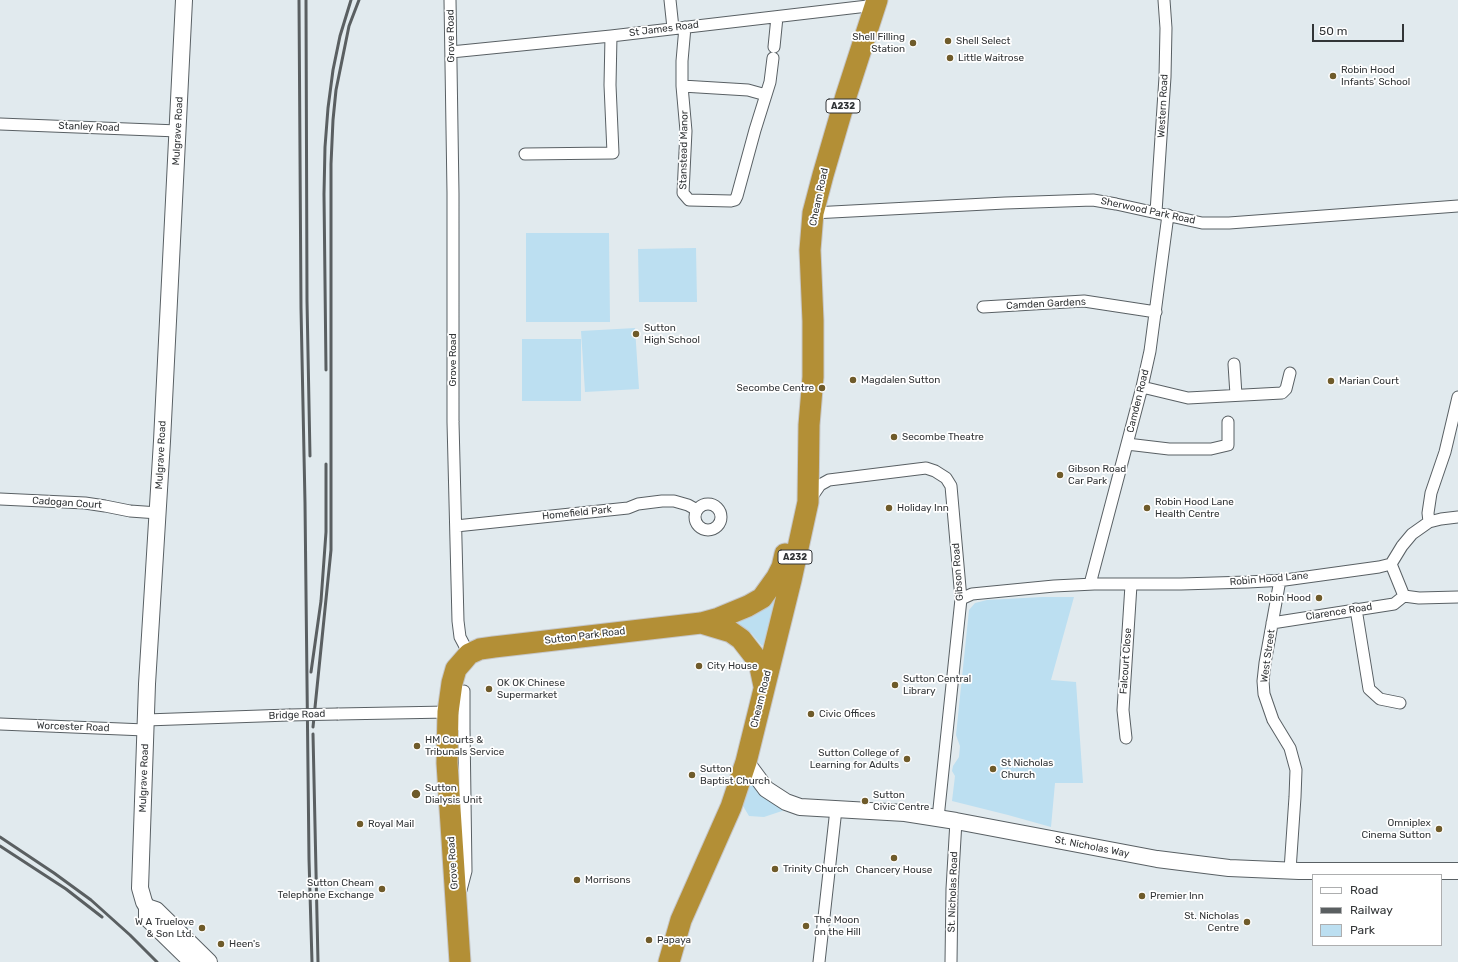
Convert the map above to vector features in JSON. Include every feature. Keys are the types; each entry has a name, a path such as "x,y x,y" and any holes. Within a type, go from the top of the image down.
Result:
{"highway":[{"name":"Cheam Road","path":"669,962 681,920 731,807 746,762 808,502 813,378 810,250 814,213 823,175 846,96 877,2"},
{"name":"Cheam Road","path":"778,577 787,547 810,425"},
{"name":"Sutton Park Road","path":"469,654 480,649 494,647 701,623 719,618 748,606 762,598 778,577"},
{"name":"Sutton Park Road","path":"701,623 731,632 741,638 755,657 760,667 764,687"},
{"name":"Grove Road","path":"460,962 456,907 458,823 447,763 448,712 452,683 456,669 469,654"}],"street":[{"name":"Mulgrave Road","path":"184,0 146,725 140,888 147,908 147,918 192,962"},
{"name":"Grove Road","path":"450,0 453,193 453,422 458,621 460,637 469,654"},
{"path":"670,0 673,28"},
{"name":"Western Road","path":"1156,212 1165,77 1166,28 1164,0"},
{"name":"St James Road","path":"451,52 611,36 777,16 877,2"},
{"name":"Stanstead Manor","path":"685,27 682,61 682,86 686,131 683,194 689,200 735,200 772,76 777,16"},
{"path":"525,154 613,154 610,85 611,36"},
{"path":"682,86 748,90 766,95"},
{"name":"Stanley Road","path":"0,124 178,131"},
{"name":"Sherwood Park Road","path":"814,213 1093,200 1156,212 1202,223 1229,223 1458,206"},
{"name":"Camden Road","path":"1090,584 1142,387 1150,351 1168,215"},
{"name":"Camden Gardens","path":"983,307 1084,301 1156,312"},
{"path":"1234,364 1236,396"},
{"path":"1142,387 1188,398 1282,393 1286,389 1290,373"},
{"path":"1429,522 1428,513 1431,492 1445,452 1458,397"},
{"path":"1127,444 1169,450 1211,449 1228,446 1228,422"},
{"name":"Gibson Road","path":"808,502 820,485 829,480 926,468 936,471 946,478 951,486 961,599 938,818"},
{"name":"Cadogan Court","path":"0,499 95,504 130,511 158,513"},
{"name":"Homefield Park","path":"456,526 628,508 638,504 662,501 674,501 688,505 696,510"},
{"path":"1458,517 1429,522 1412,534 1402,546 1391,564 1404,596 1419,598 1458,597"},
{"name":"Robin Hood Lane","path":"961,599 972,594 1054,586 1280,580 1379,567 1391,564"},
{"name":"West Street","path":"1280,580 1263,681 1264,694 1273,720 1290,748 1296,770 1290,870"},
{"name":"Falcourt Close","path":"1126,738 1123,710 1131,585"},
{"name":"Clarence Road","path":"1272,623 1394,604 1404,596"},
{"path":"1356,609 1369,689 1380,699 1400,703"},
{"name":"Grove Road","path":"458,823 464,728 464,691"},
{"path":"448,712 464,728"},
{"name":"Bridge Road","path":"146,725 288,715 448,712"},
{"name":"Worcester Road","path":"0,724 146,725"},
{"name":"St. Nicholas Way","path":"746,762 766,789 786,802 800,807 898,812 956,821 1157,859 1229,868 1290,870 1458,871"},
{"path":"819,962 836,809"},
{"name":"St. Nicholas Road","path":"951,962 952,889 956,821"},
{"path":"147,908 156,910 209,962"}],"green space":[{"path":"526,233 609,233 610,322 526,322"},
{"path":"696,248 697,302 639,302 638,249"},
{"path":"635,328 639,389 585,392 581,331"},
{"path":"522,339 581,339 581,401 522,401"},
{"path":"777,594 769,641 762,646 752,634 733,619 749,617 758,613"},
{"path":"1074,597 1051,680 1076,682 1083,783 1055,783 1051,827 952,801 955,776 952,771 953,766 959,757 960,746 956,735 969,610 975,603 987,600"},
{"path":"753,780 785,808 782,811 764,817 749,816 743,806 743,800 750,782"}],"railway":[{"path":"299,0 301,308 309,859 312,962"},
{"path":"306,0 307,301 310,456"},
{"path":"326,370 324,194 325,147 333,70 340,36 351,0"},
{"path":"313,727 331,550 331,164 333,120 336,90 349,26 359,0"},
{"path":"311,672 321,601 326,532 326,464"},
{"path":"313,734 318,962"},
{"path":"0,837 91,900 157,962"},
{"path":"0,846 66,889 102,917"}],"place":[{"name":"Shell Select","path":"948,41"},
{"name":"Shell Filling Station","path":"913,43"},
{"name":"Little Waitrose","path":"950,58"},
{"name":"Robin Hood Infants' School","path":"1333,76"},
{"name":"Sutton High School","path":"636,334"},
{"name":"Magdalen Sutton","path":"853,380"},
{"name":"Marian Court","path":"1331,381"},
{"name":"Secombe Centre","path":"822,388"},
{"name":"Secombe Theatre","path":"894,437"},
{"name":"Gibson Road Car Park","path":"1060,475"},
{"name":"Holiday Inn","path":"889,508"},
{"name":"Robin Hood Lane Health Centre","path":"1147,508"},
{"name":"Robin Hood","path":"1319,598"},
{"name":"City House","path":"699,666"},
{"name":"Sutton Central Library","path":"895,685"},
{"name":"OK OK Chinese Supermarket","path":"489,689"},
{"name":"Civic Offices","path":"811,714"},
{"name":"HM Courts & Tribunals Service","path":"417,746"},
{"name":"Sutton College of Learning for Adults","path":"907,759"},
{"name":"St Nicholas Church","path":"993,769"},
{"name":"Sutton Baptist Church","path":"692,775"},
{"name":"Sutton Dialysis Unit","path":"416,794"},
{"name":"Sutton Civic Centre","path":"865,801"},
{"name":"Royal Mail","path":"360,824"},
{"name":"Omniplex Cinema Sutton","path":"1439,829"},
{"name":"Chancery House","path":"894,858"},
{"name":"Trinity Church","path":"775,869"},
{"name":"Morrisons","path":"577,880"},
{"name":"Sutton Cheam Telephone Exchange","path":"382,889"},
{"name":"Premier Inn","path":"1142,896"},
{"name":"St. Nicholas Centre","path":"1247,922"},
{"name":"The Moon on the Hill","path":"806,926"},
{"name":"W A Truelove & Son Ltd.","path":"202,928"},
{"name":"Papaya","path":"649,940"},
{"name":"Heen's","path":"221,944"}]}
